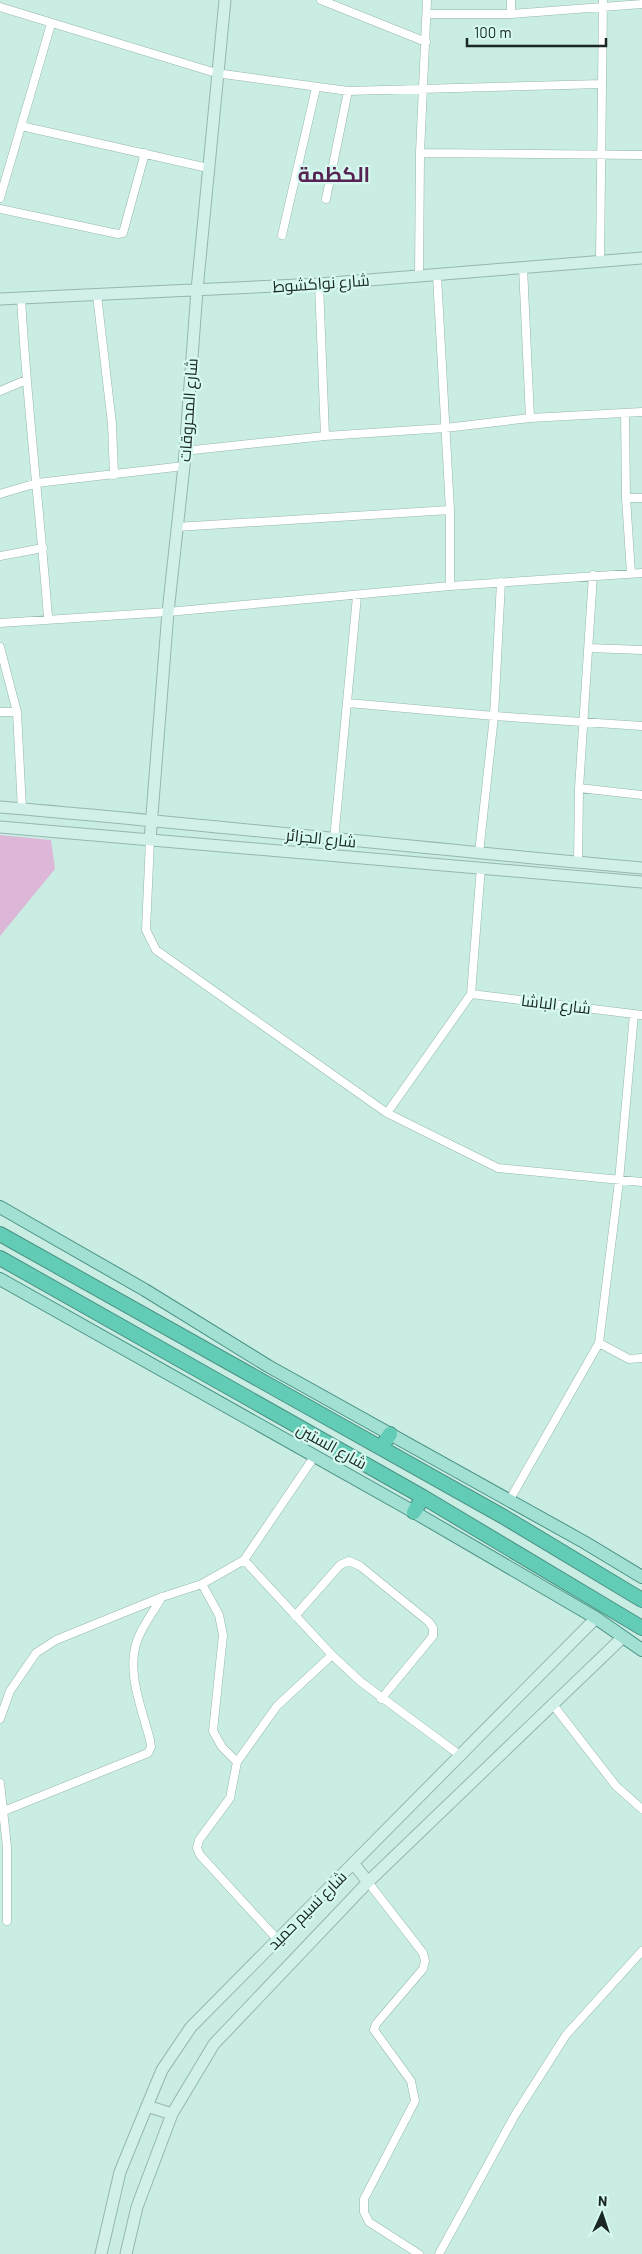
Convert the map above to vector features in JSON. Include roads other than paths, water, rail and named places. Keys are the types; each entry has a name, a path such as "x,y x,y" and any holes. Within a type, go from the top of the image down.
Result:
{"highway":[{"name":"شارع الستين","path":"0,1234 504,1517 642,1600"},
{"name":"شارع الستين","path":"0,1258 423,1497 642,1628"},
{"path":"381,1448 390,1434"},
{"path":"414,1512 423,1497"}],"main road":[{"name":"شارع المحروقات","path":"150,840 168,612 184,466 216,73 225,0"},
{"name":"شارع نواكشوط","path":"0,299 319,284 642,258"},
{"name":"شارع الجزائر","path":"0,807 642,868"},
{"name":"شارع الجزائر","path":"0,827 642,882"},
{"path":"479,853 482,868"},
{"path":"0,1208 144,1290 268,1366 642,1577"},
{"name":"شارع الستين","path":"0,1279 414,1512 596,1618 642,1650"},
{"name":"شارع نسيم حميد","path":"101,2254 120,2172 146,2106 162,2070 191,2027 596,1618"},
{"name":"شارع نسيم حميد","path":"126,2254 137,2207 172,2114 214,2044 368,1882 554,1706 623,1637"},
{"path":"353,1863 368,1882"},
{"path":"146,2106 172,2114"}],"street":[{"path":"419,277 420,153 427,0"},
{"path":"510,14 511,0"},
{"path":"326,1 426,42"},
{"path":"427,14 510,14 603,3 642,4"},
{"path":"600,262 603,3"},
{"path":"0,7 216,73 316,88 348,91 602,84"},
{"path":"0,198 4,172 21,126 51,24"},
{"path":"282,235 316,88"},
{"path":"326,199 348,91"},
{"path":"21,126 208,168"},
{"path":"0,209 118,234 123,233 145,153"},
{"path":"420,153 642,155"},
{"path":"523,267 530,418"},
{"path":"437,276 450,510 450,586"},
{"path":"319,284 325,436"},
{"path":"97,295 112,424 114,474"},
{"path":"21,298 26,380 48,618"},
{"path":"0,391 26,380"},
{"path":"184,451 325,436 445,428 530,418 642,412"},
{"path":"625,413 626,498 631,574"},
{"path":"0,494 37,483 184,466"},
{"path":"626,498 642,498"},
{"path":"176,527 450,510"},
{"path":"0,556 43,548"},
{"path":"0,623 48,618 168,612 450,586 642,573"},
{"path":"578,862 580,788 594,576"},
{"path":"479,853 494,716 501,582"},
{"path":"334,840 357,596"},
{"path":"0,647 17,712 22,809"},
{"path":"589,648 642,650"},
{"path":"348,703 494,716 642,726"},
{"path":"0,712 17,712"},
{"path":"580,788 642,796"},
{"path":"150,840 146,930 156,950 387,1113 498,1168 642,1182"},
{"path":"387,1113 470,994 482,868"},
{"name":"شارع الباشا","path":"470,994 638,1015"},
{"path":"510,1501 599,1343 638,1015"},
{"path":"599,1343 629,1359 642,1358"},
{"path":"0,1718 10,1691 36,1653 56,1640 162,1597 202,1584 244,1560 314,1457"},
{"path":"244,1560 332,1655 381,1699 461,1756"},
{"path":"296,1616 340,1565 349,1561 360,1566 429,1622 433,1628 433,1636 381,1699"},
{"path":"202,1584 222,1624 223,1635 213,1731 222,1747 237,1762"},
{"path":"4,1812 148,1753 150,1740 134,1679 133,1661 137,1641 162,1597"},
{"path":"277,1939 200,1855 197,1848 199,1840 230,1798 237,1762 277,1706 332,1655"},
{"path":"554,1706 616,1786 642,1809"},
{"path":"0,1783 8,1847 7,1921"},
{"path":"368,1882 423,1952 425,1961 423,1969 376,2024 374,2030 411,2081 415,2101 364,2199 364,2212 369,2222 419,2254"},
{"path":"439,2254 515,2115 566,2036 642,1951"}],"district":[{"name":"الكظمة","path":"334,175"}]}
